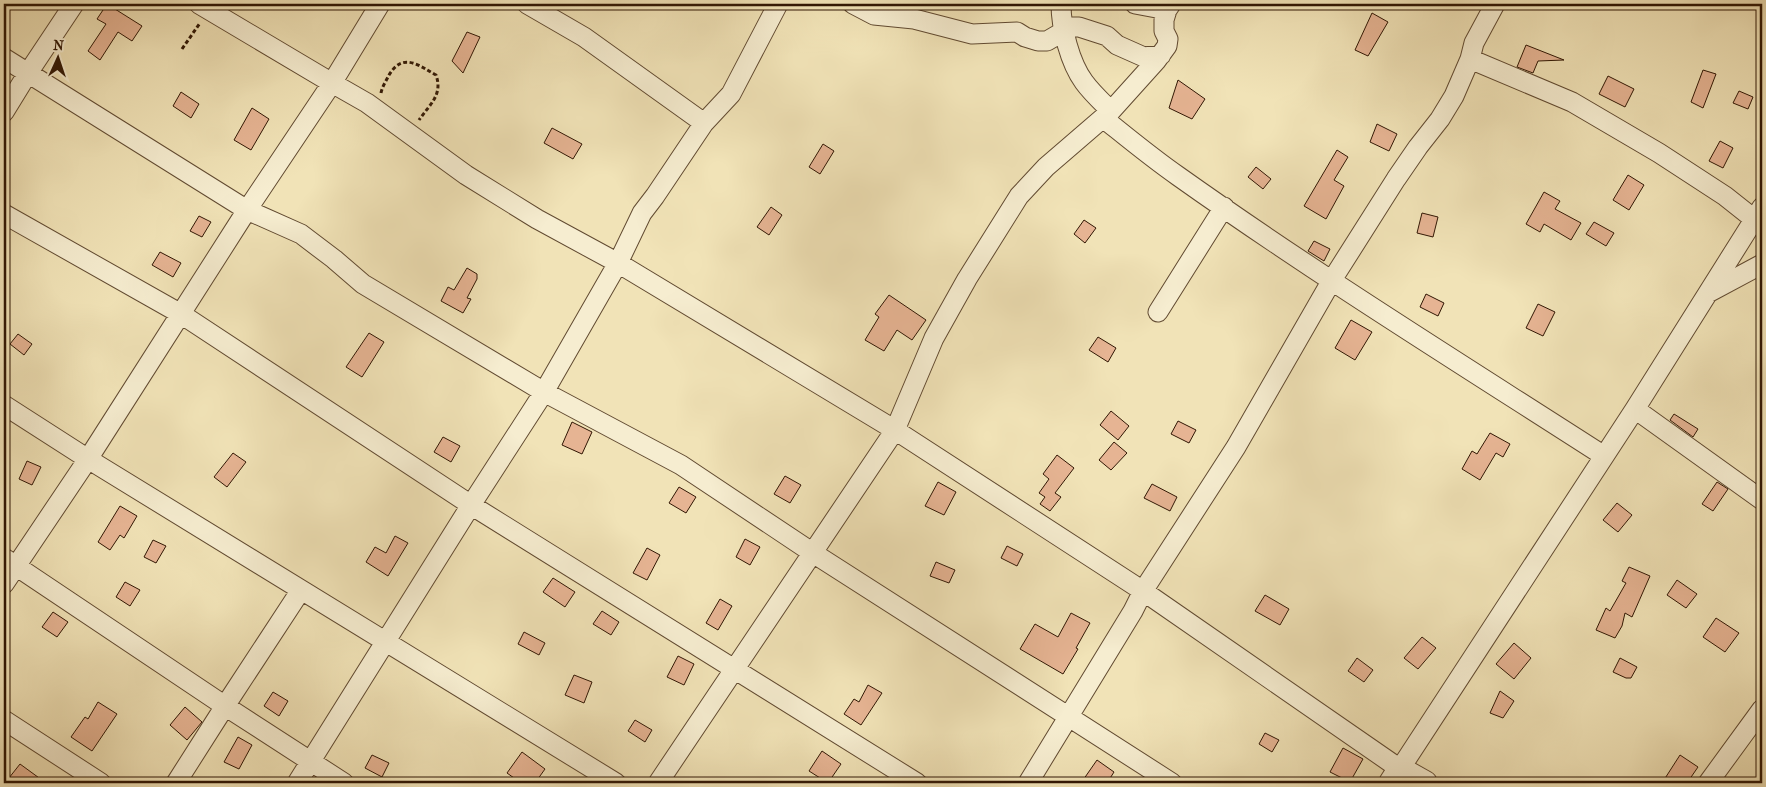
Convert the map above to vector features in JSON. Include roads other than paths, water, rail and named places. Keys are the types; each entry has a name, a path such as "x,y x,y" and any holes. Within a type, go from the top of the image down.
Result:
{"street":[{"path":"4,112 74,4"},
{"path":"4,584 10,562 88,459 247,210 332,84 380,4"},
{"path":"527,4 584,37 704,123"},
{"path":"297,783 544,392 618,264 642,212 655,196 704,123 731,94 778,4"},
{"path":"853,4 874,15 914,19 972,34 1013,32 1030,40 1043,42 1071,27 1079,27 1106,36 1117,45 1153,59"},
{"path":"1061,4 1063,31 1068,49 1084,82 1107,115 1177,175 1332,280 1604,456"},
{"path":"658,783 896,430 934,338 1019,196 1046,167 1107,115 1168,42 1164,31 1169,7 1135,4"},
{"path":"1028,783 1133,611 1143,591 1236,447 1332,280 1396,179 1440,119 1454,96 1481,28 1495,4"},
{"path":"204,7 332,84 348,91 410,133 466,175 537,219 618,264 896,430 1143,591 1396,776 1425,783"},
{"path":"4,58 247,210 300,234 334,259 363,284 544,392 681,465 813,553 1172,783"},
{"path":"1396,776 1708,293 1760,216 1724,196 1659,153 1572,102 1470,59"},
{"path":"1158,312 1224,207"},
{"path":"4,214 181,314 471,505 917,783"},
{"path":"1708,293 1762,264"},
{"path":"4,405 88,459 616,783"},
{"path":"1634,409 1762,500"},
{"path":"10,562 224,706 344,783"},
{"path":"176,783 224,706 301,590"},
{"path":"1716,780 1762,709"},
{"path":"4,720 101,783"}]}
